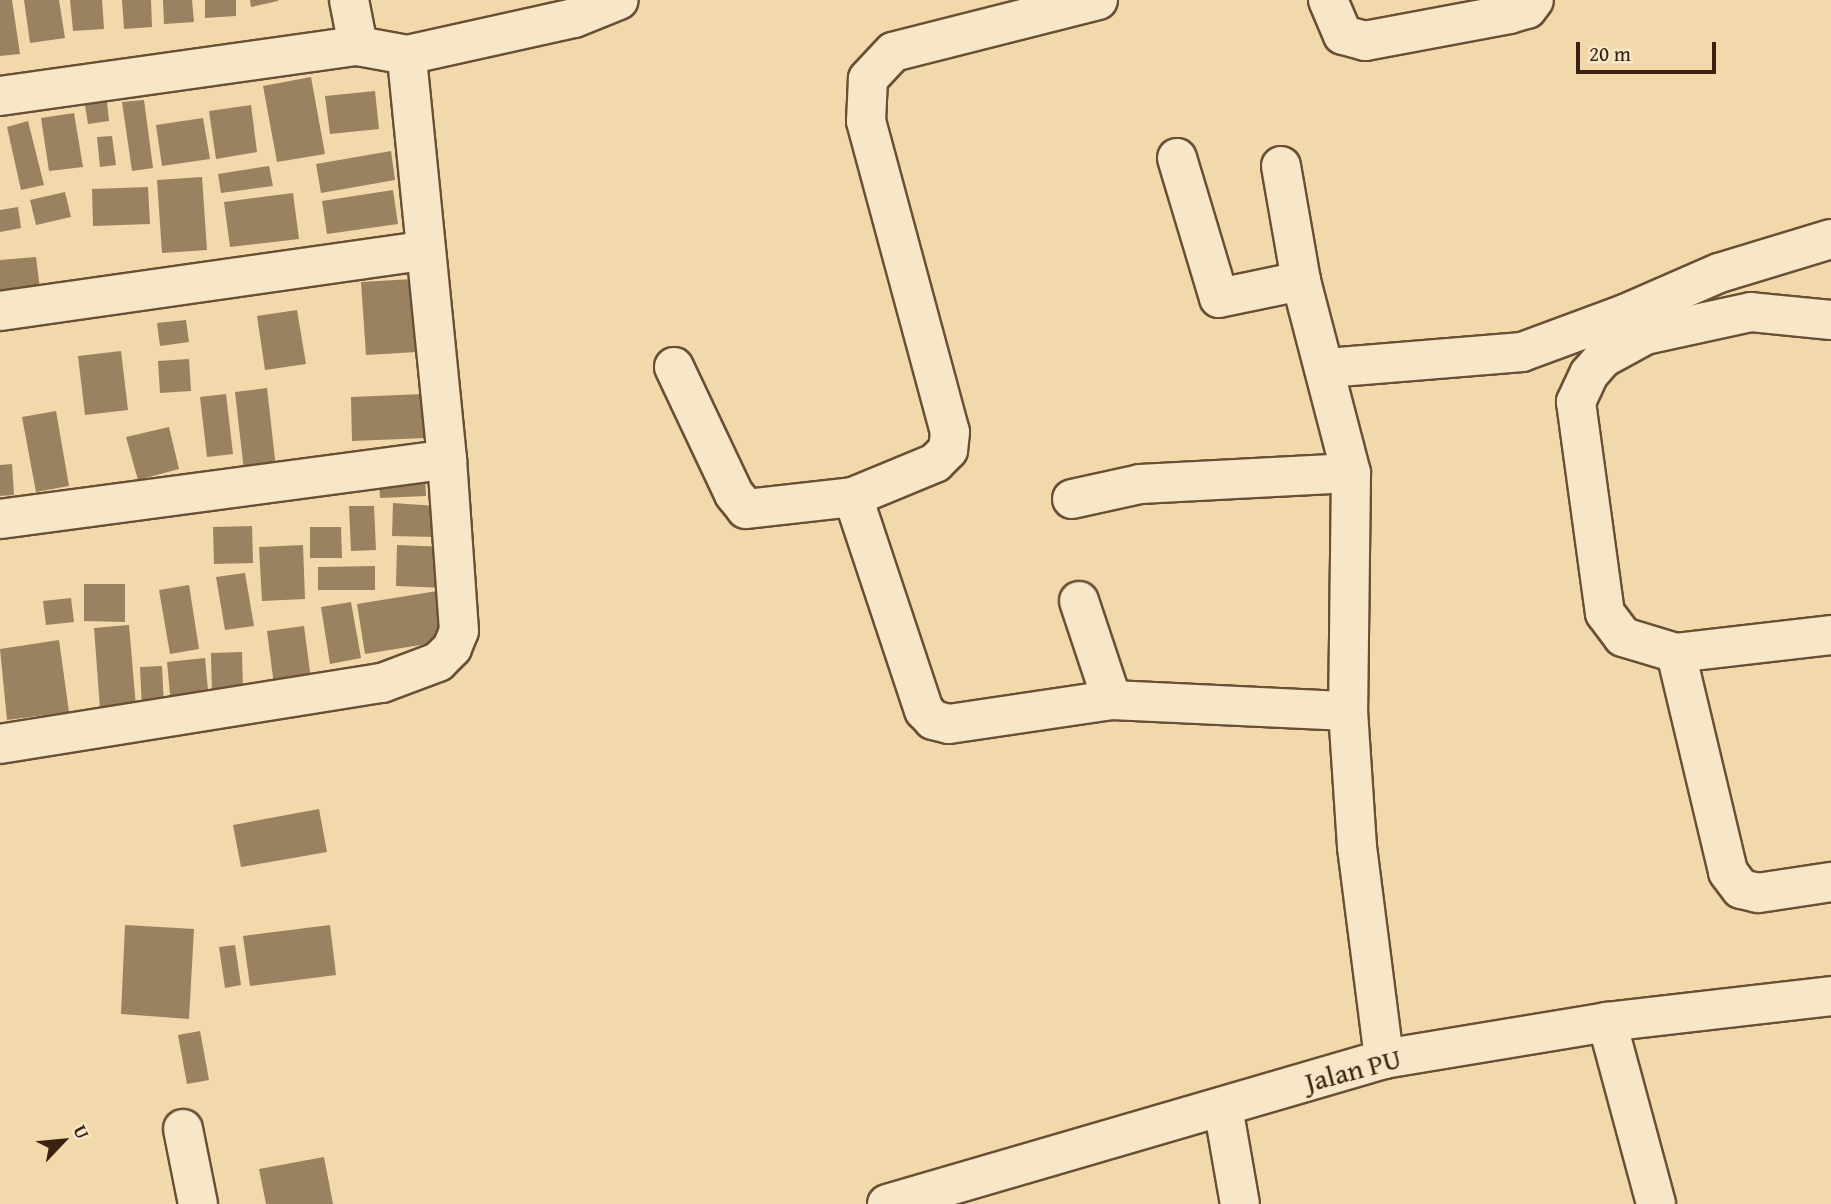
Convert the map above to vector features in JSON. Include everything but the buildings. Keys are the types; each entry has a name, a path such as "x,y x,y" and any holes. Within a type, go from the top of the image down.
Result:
{"street":[{"path":"349,0 358,46"},
{"path":"0,96 358,46 407,55 573,9 619,0"},
{"path":"674,367 734,494 746,509 853,497 935,463 948,450 950,432 866,121 868,79 893,52 1098,0"},
{"path":"1328,0 1343,35 1364,41 1518,12 1534,0"},
{"path":"0,744 382,683 438,662 459,631 447,459 407,55"},
{"path":"1177,158 1219,298 1301,281"},
{"path":"1281,166 1301,281 1327,368 1351,473 1348,711 1357,847 1384,1059"},
{"path":"1327,368 1522,352 1625,314 1719,273 1831,239"},
{"path":"0,311 426,250"},
{"path":"1831,320 1751,312 1658,332 1624,344 1589,374 1576,402 1605,613 1623,638 1676,653 1831,635"},
{"path":"0,519 447,459"},
{"path":"1072,499 1140,484 1351,473"},
{"path":"853,497 924,710 933,720 949,724 1112,701 1348,711"},
{"path":"1079,601 1112,701"},
{"path":"1676,653 1728,872 1741,890 1758,893 1831,882"},
{"name":"Jalan PU","path":"887,1204 1384,1059 1607,1022 1831,996"},
{"path":"1607,1022 1656,1204"},
{"path":"1223,1107 1240,1204"},
{"path":"183,1129 198,1204"}]}
